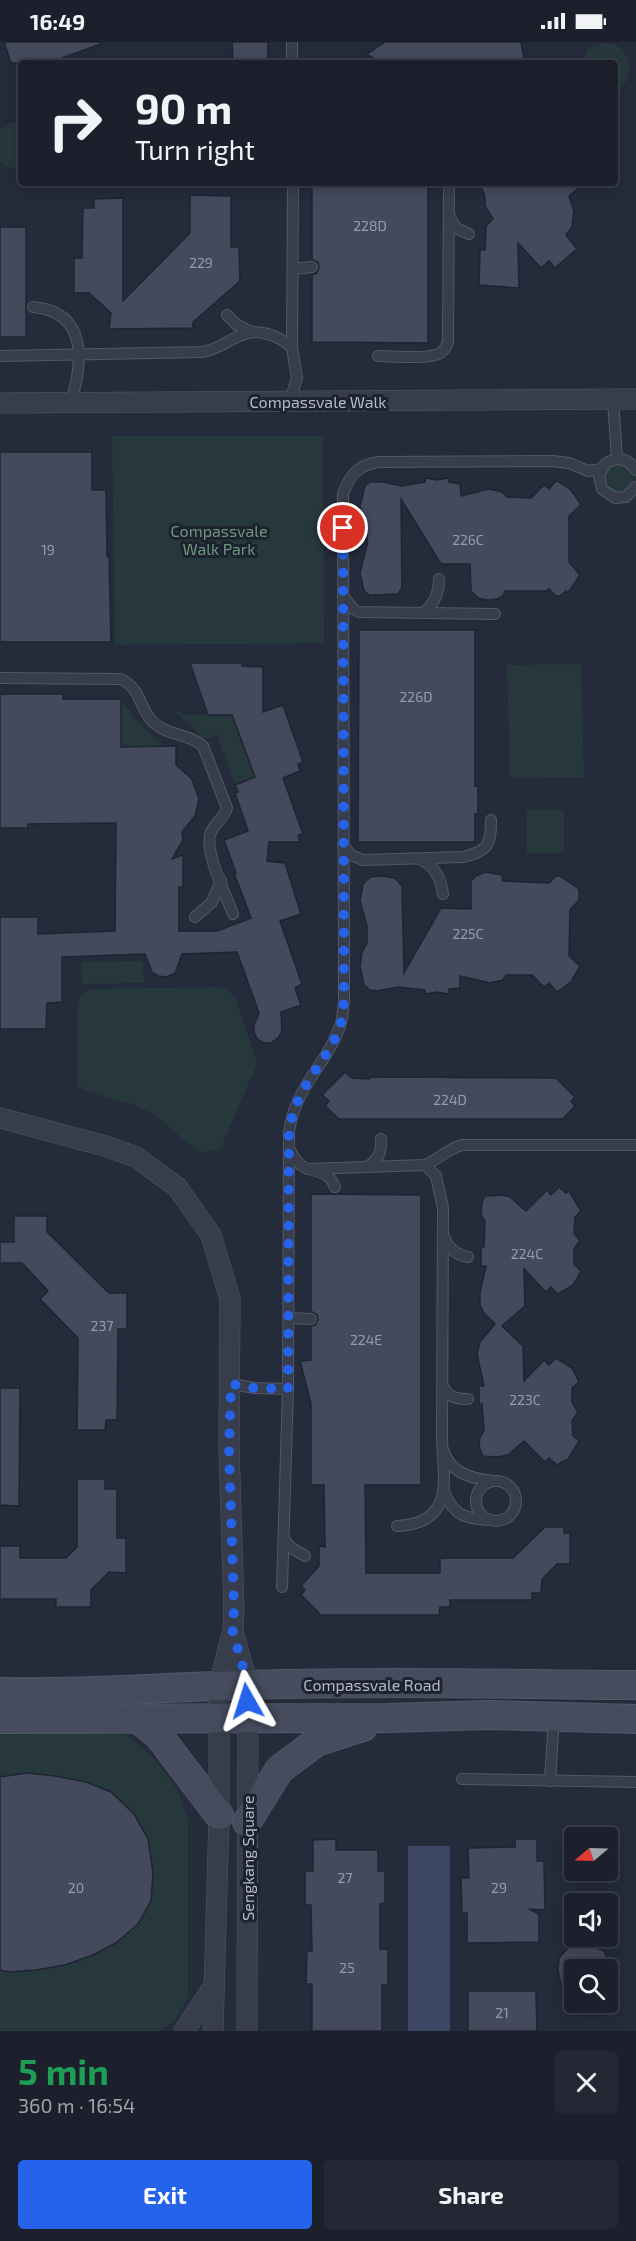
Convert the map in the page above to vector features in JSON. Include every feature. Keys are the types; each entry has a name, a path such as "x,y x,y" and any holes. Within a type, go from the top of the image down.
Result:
{"street":[{"name":"Compassvale Walk","path":"0,403 636,399"},
{"path":"0,1118 105,1146 136,1157 177,1187 211,1235 230,1299 229,1449 234,1610 219,1686"},
{"path":"232,1629 248,1685"},
{"name":"Compassvale Road","path":"0,1692 46,1693 248,1685 502,1683 636,1685"},
{"name":"Sengkang Square","path":"213,2031 219,1815 233,1718 248,1685"},
{"name":"Sengkang Square","path":"219,1686 233,1718 247,1822 247,2031"},
{"name":"Compassvale Road","path":"0,1719 554,1716 636,1719"},
{"path":"136,1718 159,1736 219,1815"},
{"path":"247,1822 279,1770 316,1742 387,1718"},
{"path":"184,2031 213,1987"}],"lane":[{"path":"292,42 292,60"},
{"path":"290,401 297,378 292,348 293,186"},
{"path":"378,356 438,355 448,342 449,186"},
{"path":"448,214 456,228 469,234"},
{"path":"293,268 312,267"},
{"path":"33,307 55,311 66,318 77,340 78,380 72,402"},
{"path":"227,315 237,325 252,332"},
{"path":"0,356 202,352 212,350 233,338 257,331 277,337 292,348"},
{"path":"613,400 617,459"},
{"path":"282,1587 288,1389 291,1117 297,1100 341,1023 344,1000 343,494 354,470 365,464 378,462 553,461 569,463 588,471 601,469 610,460 624,459 636,468"},
{"path":"601,469 599,482 602,489 610,496 626,497 636,487"},
{"path":"423,613 436,599 439,579"},
{"path":"343,596 353,609 359,612 495,614"},
{"path":"0,678 121,679 136,691 145,711 158,726 169,732 196,739 203,746 227,808 224,817 212,831 209,839 210,851 233,914"},
{"path":"343,845 351,855 363,860 454,858 479,853 487,846 491,837 491,820"},
{"path":"419,859 428,862 438,875 443,894"},
{"path":"195,917 212,902 220,880"},
{"path":"366,1167 377,1160 382,1146 381,1139"},
{"path":"308,1169 425,1165 433,1162 444,1152 462,1145 636,1145"},
{"path":"290,1150 297,1161 308,1169 327,1175 335,1186"},
{"path":"396,1526 416,1523 431,1515 440,1504 444,1492 442,1446 443,1208 438,1184 431,1169 425,1165"},
{"path":"442,1230 449,1247 461,1256 468,1257"},
{"path":"289,1318 311,1319"},
{"path":"442,1383 447,1394 468,1399"},
{"path":"231,1384 255,1388 288,1389"},
{"path":"442,1446 446,1458 468,1477 500,1481 511,1488 516,1501 515,1508 508,1517 496,1521 472,1519 455,1511 444,1492"},
{"path":"493,1481 481,1487 476,1499 480,1512 496,1521"},
{"path":"284,1539 290,1547 305,1556"},
{"path":"550,1781 554,1716"},
{"path":"462,1779 636,1782"}],"green space":[{"path":"606,42 623,50 629,64 629,72 627,80 618,90 618,60 583,60 589,48"},
{"path":"18,121 18,169 6,167 0,162 0,130"},
{"name":"Compassvale Walk Park","path":"112,436 323,436 324,643 115,645"},
{"path":"610,460 636,470 635,490 610,496 601,469"},
{"path":"581,664 584,777 510,778 507,665"},
{"path":"121,699 139,724 164,746 121,747"},
{"path":"181,711 181,715 236,715 235,723 255,777 235,785 217,735 205,739 176,712"},
{"path":"527,810 564,810 564,853 527,853"},
{"path":"143,961 144,983 82,984 81,962"},
{"path":"216,987 228,990 236,999 257,1064 221,1147 216,1151 200,1152 143,1109 77,1085 78,1002 82,994 90,989"},
{"path":"0,1732 126,1734 155,1760 177,1789 188,1820 188,1997 175,2020 160,2031 0,2031"}],"water":[{"path":"408,1846 450,1846 450,2031 408,2031"}],"building":[{"path":"4,42 100,42 101,44 62,58 63,60 18,60 18,63 11,63"},
{"path":"232,42 268,42 268,60 233,60"},
{"path":"385,42 521,42 524,60 376,60 367,54"},
{"path":"312,186 428,186 428,343 312,342 312,275 317,273 319,267 318,262 312,260"},
{"path":"480,186 581,186 569,196 574,211 572,227 566,235 577,249 555,268 549,261 541,268 518,243 519,288 479,285 480,250 485,250 486,226 493,219 485,206 485,196"},
{"path":"190,195 231,196 231,247 239,247 240,281 193,322 193,328 109,329 111,313 89,293 74,293 74,258 82,258 83,208 94,208 94,199 123,198 123,301 190,233"},
{"path":"0,227 26,227 26,337 0,337"},
{"path":"0,452 92,452 92,490 106,490 111,642 0,642"},
{"path":"426,478 437,480 448,478 449,482 460,484 461,496 489,489 502,492 507,497 531,498 544,485 549,489 556,481 571,490 580,506 569,516 569,562 580,575 568,593 566,591 556,596 549,589 546,591 505,591 503,596 497,599 478,598 471,591 470,564 441,564 401,499 402,587 398,594 370,595 364,591 360,573 367,545 367,532 360,506 365,486 370,482 384,482 401,486 425,482"},
{"path":"359,630 475,630 475,786 478,787 478,814 475,814 475,842 358,842"},
{"path":"190,663 242,663 242,666 263,667 263,712 283,705 303,762 298,764 300,771 283,778 303,834 298,835 300,842 269,842 267,861 285,863 301,914 280,921 302,984 295,988 301,1005 281,1012 282,1030 279,1037 271,1043 264,1043 257,1039 254,1032 259,1013 237,952 182,954 175,973 167,977 158,976 152,972 145,954 62,957 62,1002 47,1003 46,1029 0,1029 0,917 38,917 38,934 115,931 116,823 28,824 28,828 0,828 0,694 63,694 63,699 121,699 121,747 176,746 176,765 192,779 199,799 195,816 182,832 183,840 172,859 183,855 183,887 179,887 179,931 217,931 251,918 224,840 248,831 235,793 238,792 235,785 255,777 232,715 208,715"},
{"path":"485,872 502,875 503,881 549,883 556,876 560,876 579,889 579,900 570,910 569,956 580,966 571,982 557,992 549,983 544,987 532,975 506,975 503,980 490,983 460,976 460,988 449,989 449,994 437,992 425,994 425,990 398,987 377,991 370,990 364,985 360,967 362,952 367,943 367,926 360,901 363,884 370,877 395,878 402,886 404,973 441,908 471,909 471,881"},
{"path":"345,1072 352,1078 369,1079 371,1077 556,1078 575,1097 571,1101 575,1106 563,1119 339,1119 325,1106 329,1101 322,1095"},
{"path":"559,1187 566,1193 569,1191 581,1211 575,1217 574,1233 580,1241 574,1249 574,1264 581,1271 573,1285 558,1294 551,1287 546,1292 524,1269 525,1306 502,1326 523,1346 524,1381 544,1360 549,1365 556,1358 572,1368 579,1382 572,1388 572,1402 578,1412 572,1421 573,1436 579,1441 567,1461 557,1465 549,1458 545,1462 524,1441 508,1455 483,1456 479,1447 480,1437 484,1431 482,1404 479,1404 479,1386 484,1386 477,1354 480,1342 495,1324 484,1313 480,1305 480,1292 486,1266 481,1266 485,1221 481,1215 482,1202 485,1196 503,1195 510,1197 526,1211 547,1190 551,1195"},
{"path":"311,1194 421,1195 421,1485 365,1485 366,1573 440,1573 440,1558 513,1558 545,1527 564,1527 564,1533 570,1533 570,1564 557,1564 542,1579 541,1593 532,1593 532,1600 450,1600 450,1607 440,1607 439,1615 321,1615 301,1595 305,1590 301,1586 319,1566 319,1546 325,1547 324,1485 311,1485 311,1403 300,1361 311,1360 311,1326 315,1325 318,1320 317,1315 311,1311"},
{"path":"14,1216 47,1216 47,1232 109,1293 127,1293 127,1329 118,1329 117,1420 106,1420 105,1430 77,1430 78,1338 40,1299 48,1291 22,1263 0,1263 0,1242 14,1242"},
{"path":"0,1388 20,1388 19,1506 0,1505"},
{"path":"77,1479 105,1479 105,1489 117,1489 117,1538 126,1538 126,1573 109,1572 91,1590 91,1607 56,1607 56,1599 0,1599 0,1546 20,1546 20,1558 66,1558 77,1547"},
{"path":"26,1773 86,1782 111,1792 134,1814 148,1839 153,1873 151,1901 138,1924 116,1943 93,1955 65,1965 9,1972 0,1970 0,1777"},
{"path":"336,1839 336,1850 378,1850 378,1871 385,1871 385,1903 380,1904 380,1949 388,1949 388,1985 382,1985 382,2031 312,2031 312,1984 306,1984 307,1951 312,1951 311,1905 305,1905 305,1871 313,1871 313,1840"},
{"path":"515,1839 537,1839 537,1861 544,1861 545,1910 529,1909 539,1914 539,1942 467,1943 467,1913 462,1913 461,1878 469,1878 468,1848 515,1847"},
{"path":"594,1947 604,1951 607,1959 564,1959 564,1986 561,1984 558,1971 559,1958 568,1948"},
{"path":"468,1991 536,1991 537,2031 468,2031"}],"route":[{"path":"247,1701 248,1685 232,1629 234,1610 229,1449 231,1384 255,1388 288,1389 289,1132 291,1117 297,1100 341,1023 344,1000 343,528"}]}
